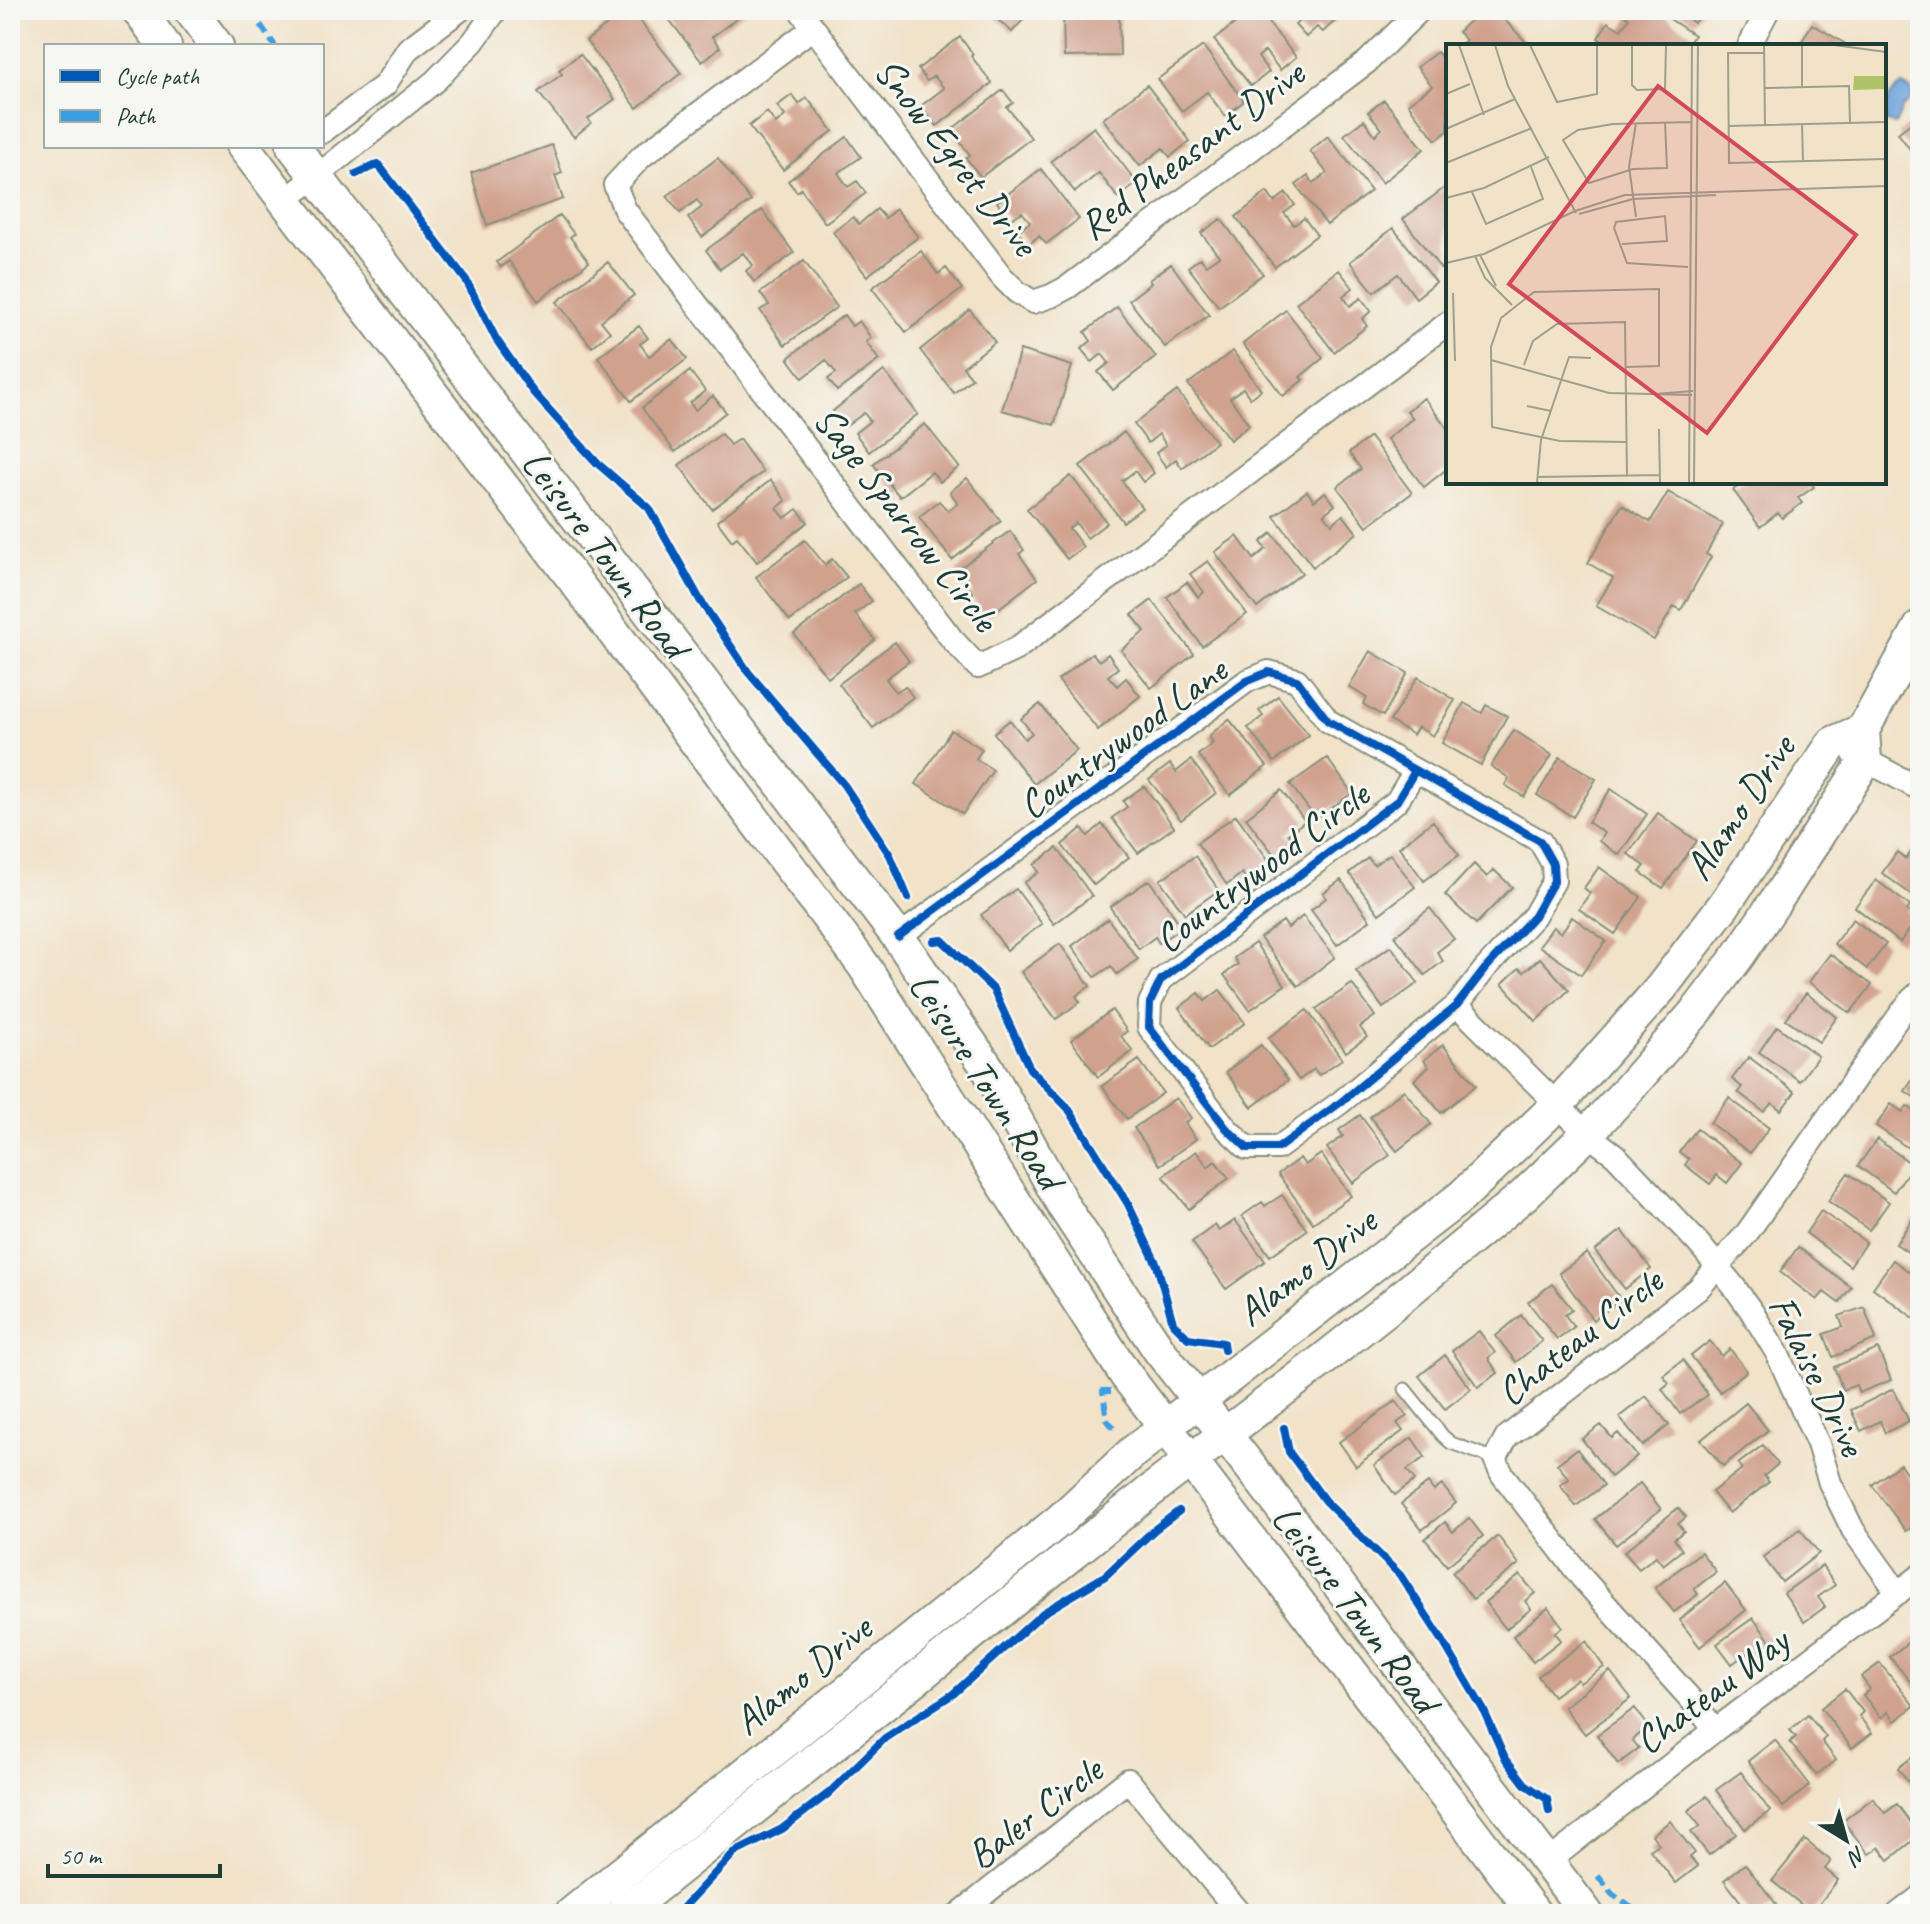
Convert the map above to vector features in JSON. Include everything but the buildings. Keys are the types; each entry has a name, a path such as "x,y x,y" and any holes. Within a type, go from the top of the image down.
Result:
{"main road":[{"path":"138,10 164,44"},
{"path":"190,10 216,44"},
{"name":"Leisure Town Road","path":"245,148 864,966 1125,1374 1535,1914"},
{"name":"Leisure Town Road","path":"305,148 316,177 898,937 987,1067 1064,1207 1159,1350 1226,1434 1587,1914"},
{"name":"Alamo Drive","path":"622,1914 1461,1249 1524,1195 1587,1134 1699,1008 1785,887 1864,746 1920,627"},
{"name":"Alamo Drive","path":"571,1914 1048,1530 1133,1452 1461,1197 1558,1104 1661,988 1724,905 1833,743 1864,746"}],"street":[{"path":"324,129 385,85 408,49 460,10"},
{"path":"285,200 435,81 473,42 496,10"},
{"name":"Red Pheasant Drive","path":"1033,302 1068,287 1367,62 1420,10"},
{"path":"1750,44 1768,10"},
{"name":"Snow Egret Drive","path":"807,19 1002,277 1033,302"},
{"name":"Sage Sparrow Circle","path":"807,19 642,156 615,185 625,210 951,638 978,667 1016,649 1446,325"},
{"path":"265,174 298,148"},
{"name":"Countrywood Lane","path":"898,937 1247,681 1269,672 1297,680 1328,721 1540,841 1553,864 1554,881 1534,916 1457,1005"},
{"path":"1864,746 1920,789"},
{"name":"Countrywood Circle","path":"1415,771 1397,801 1161,980 1150,1003 1149,1027 1226,1128 1247,1148 1278,1148 1341,1102 1457,1005"},
{"name":"Chateau Circle","path":"1715,1730 1582,1578 1502,1474 1495,1459 1507,1437 1694,1294 1747,1233 1884,1037 1920,992"},
{"name":"Falaise Drive","path":"1457,1005 1587,1134 1615,1155 1718,1267 1752,1312 1777,1353 1818,1444 1830,1483 1853,1530 1898,1593"},
{"name":"Chateau Way","path":"1548,1862 1715,1730 1920,1576"},
{"name":"Baler Circle","path":"959,1914 1128,1780 1240,1914"},
{"path":"1898,1914 1920,1897"}],"lane":[{"path":"1405,1389 1451,1443 1495,1459"}],"water":[{"path":"1902,85 1912,90 1911,100 1903,107 1895,124 1886,122 1888,101"}],"marked path":[{"path":"250,10 274,44"},
{"path":"1111,1391 1103,1391 1107,1421 1115,1428"},
{"path":"1598,1876 1612,1894 1640,1914"}],"cycle path":[{"path":"356,174 378,164 466,280 496,339 533,392 597,463 649,508 700,600 748,672 844,785 890,855 908,898"},
{"path":"898,937 1247,681 1269,672 1297,680 1328,721 1540,841 1553,864 1554,881 1534,916 1457,1005 1341,1102 1278,1148 1247,1148 1226,1128 1149,1027 1150,1003 1161,980 1397,801 1415,771"},
{"path":"934,941 942,940 993,989 1030,1069 1068,1108 1128,1204 1157,1265 1173,1323 1188,1338 1223,1343 1224,1350"},
{"path":"1284,1428 1289,1452 1325,1501 1400,1575 1483,1709 1505,1758 1525,1784 1547,1799 1549,1811"},
{"path":"675,1914 734,1853 782,1829 829,1793 885,1738 953,1694 1043,1613 1105,1576 1179,1511"}]}
